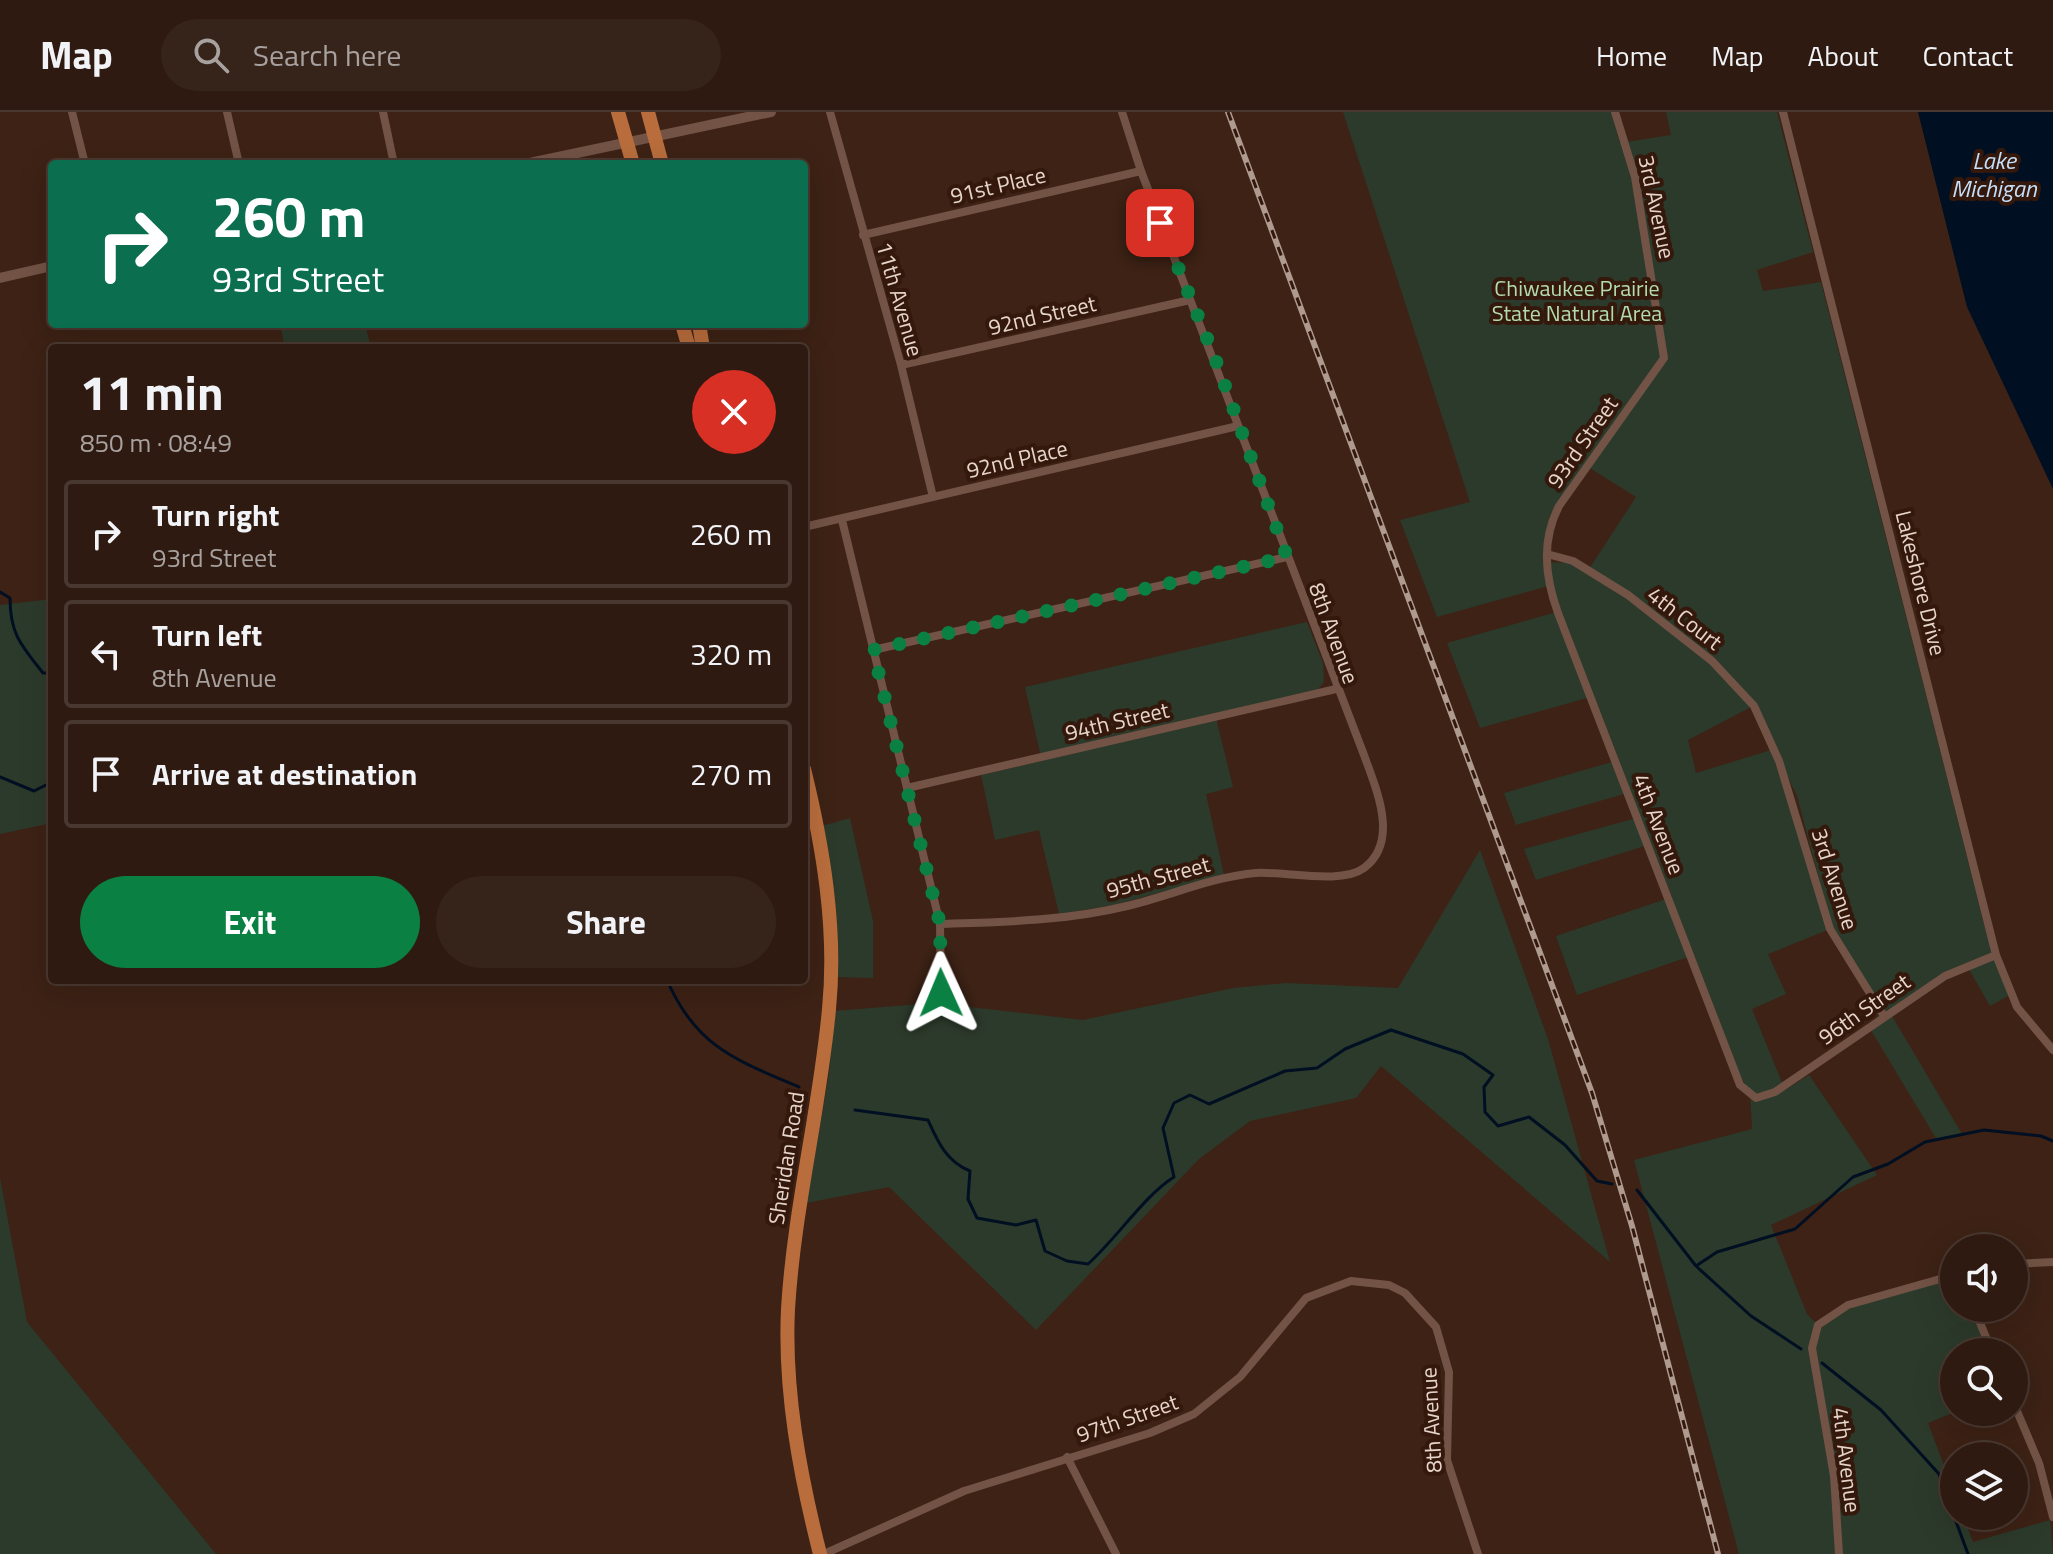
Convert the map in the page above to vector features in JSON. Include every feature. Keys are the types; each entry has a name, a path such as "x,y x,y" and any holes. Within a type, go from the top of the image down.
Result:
{"main road":[{"path":"618,112 632,160"},
{"path":"648,112 661,160"},
{"name":"Sheridan Road","path":"808,788 824,864 829,1005 793,1251 788,1312 791,1390 802,1484 822,1554"}],"street":[{"path":"72,112 84,160"},
{"path":"227,112 238,160"},
{"path":"383,112 393,160"},
{"path":"543,160 771,112"},
{"name":"11th Avenue","path":"830,112 901,365 933,497"},
{"name":"8th Avenue","path":"1122,112 1141,171 1380,802 1383,827 1377,853"},
{"name":"3rd Avenue","path":"1615,112 1635,177 1664,358"},
{"name":"Lakeshore Drive","path":"1783,112 1996,955 2017,1007 2053,1050"},
{"name":"91st Place","path":"863,235 1141,171"},
{"path":"0,278 48,267"},
{"name":"92nd Street","path":"901,365 1190,300"},
{"name":"93rd Street","path":"1547,554 1549,532 1559,506 1664,358"},
{"name":"92nd Place","path":"808,526 1238,426"},
{"path":"842,520 940,924 941,993"},
{"name":"4th Court","path":"1547,554 1567,558 1597,575 1712,661 1754,706 1773,743"},
{"name":"4th Avenue","path":"1547,554 1548,586 1736,1077 1745,1092 1756,1098"},
{"path":"873,650 1287,557"},
{"name":"94th Street","path":"907,788 1336,689"},
{"name":"3rd Avenue","path":"1773,743 1830,929 1884,1016"},
{"name":"95th Street","path":"940,924 1074,916 1128,906 1220,879 1257,873 1343,876 1363,869 1377,853"},
{"name":"96th Street","path":"1756,1098 1765,1097 1793,1082 1945,976 1996,955"},
{"path":"2028,1263 2053,1262"},
{"name":"4th Avenue","path":"1839,1554 1834,1476 1812,1348 1818,1325 1848,1305 1940,1279"},
{"name":"97th Street","path":"822,1554 964,1491 1150,1433 1194,1414 1240,1377 1306,1298 1328,1287 1351,1281 1372,1282 1405,1293"},
{"name":"8th Avenue","path":"1405,1293 1436,1327 1445,1347 1449,1372 1447,1460 1478,1554"},
{"path":"2023,1426 2039,1463 2053,1517"},
{"path":"1067,1457 1116,1554"}],"green space":[{"name":"Chiwaukee Prairie State Natural Area","path":"1343,112 1611,112 1620,143 1671,135 1666,112 1777,112 1813,252 1757,270 1763,291 1821,282 1984,924 2008,996 1990,1006 1967,966 1892,1016 1962,1134 1937,1140 1869,1027 1881,1012 1835,939 1797,796 1753,706 1688,740 1696,773 1771,750 1830,929 1768,954 1786,994 1752,1009 1785,1090 1809,1075 1877,1175 1771,1225 1807,1314 1821,1328 1863,1303 1940,1282 1940,1322 1976,1322 1982,1338 1940,1338 1940,1418 1928,1423 1940,1455 1940,1530 1968,1530 1973,1542 2015,1530 2028,1530 2028,1526 2050,1520 2053,1554 1739,1554 1634,1160 1752,1129 1750,1092 1740,1076 1694,955 1577,995 1556,936 1672,897 1651,844 1536,880 1524,849 1640,817 1631,792 1516,825 1504,793 1619,760 1594,696 1480,728 1447,643 1560,611 1552,585 1437,617 1400,520 1470,502","holes":["1585,465 1636,497 1587,572 1572,563 1542,562 1549,518"]},
{"path":"281,328 366,328 370,344 284,344"},
{"path":"48,599 48,824 0,834 0,605"},
{"path":"1307,622 1323,663 1324,682 1318,689 1215,714 1233,787 1206,794 1224,875 1114,905 1059,914 1039,830 995,840 981,775 1042,761 1025,687"},
{"path":"850,818 873,921 873,978 834,977 822,826"},
{"path":"1480,850 1548,1039 1610,1262 1381,1066 1356,1098 1250,1121 1199,1159 1036,1330 889,1187 806,1203 829,1074 833,1011 934,1003 1083,1020 1233,988 1285,983 1398,988"},
{"path":"0,1178 27,1322 216,1554 0,1554"}],"water":[{"name":"Lake Michigan","path":"1918,112 2053,112 2053,489 1967,307"}],"waterway":[{"path":"0,592 10,598 12,621 23,646 43,673 48,673"},
{"path":"0,777 34,791 48,784"},
{"path":"669,984 691,1021 720,1048 799,1087"},
{"path":"855,1110 928,1120 949,1156 970,1171 968,1199 977,1218 1016,1225 1036,1220 1045,1251 1067,1261 1088,1264 1152,1195 1174,1177 1163,1128 1174,1103 1190,1095 1209,1104 1285,1071 1317,1068 1345,1049 1391,1030 1463,1054 1493,1075 1484,1087 1485,1112 1498,1126 1529,1117 1565,1145 1597,1181 1612,1184"},
{"path":"1696,1266 1717,1252 1795,1229 1853,1177 1888,1164 1925,1142 1984,1130 2041,1136 2053,1141"},
{"path":"1637,1190 1696,1266 1751,1316 1801,1349"},
{"path":"1822,1363 1881,1410 1940,1477"},
{"path":"1959,1530 1968,1554"}],"railway":[{"path":"1228,112 1592,1093 1632,1226 1718,1554"}],"route":[{"path":"941,993 940,924 873,650 1287,557 1215,358 1160,223"}]}
